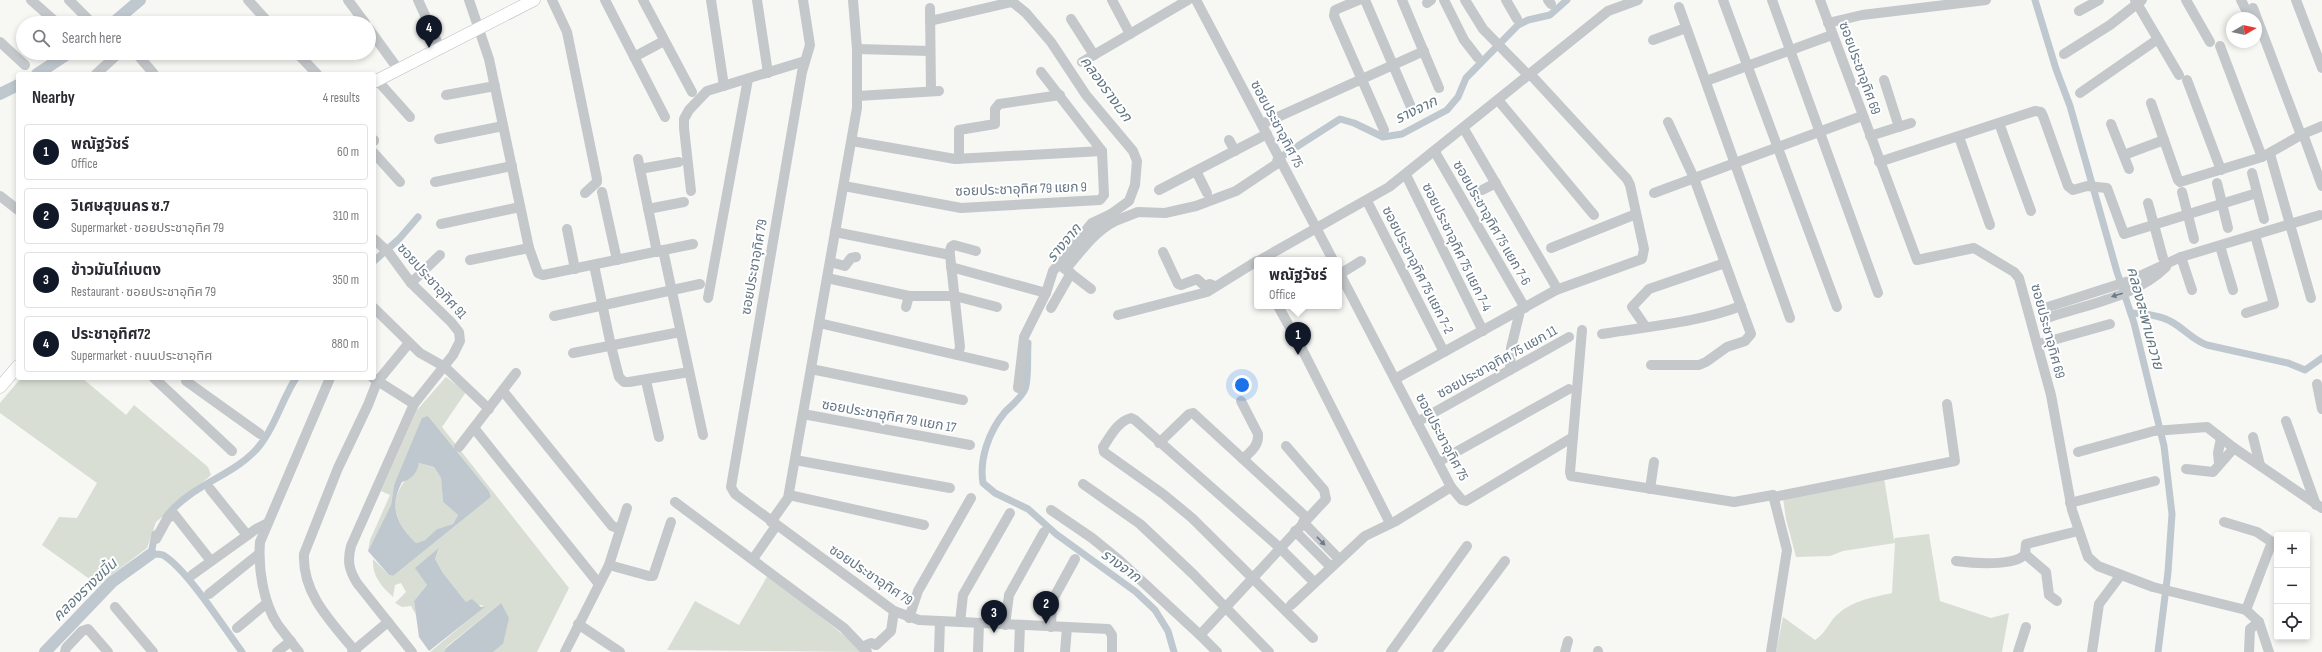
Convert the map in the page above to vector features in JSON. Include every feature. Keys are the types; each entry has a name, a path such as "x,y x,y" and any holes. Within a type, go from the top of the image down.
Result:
{"main road":[{"path":"376,81 534,0"},
{"path":"0,387 16,368"}],"street":[{"path":"31,0 49,16"},
{"path":"69,0 85,16"},
{"path":"348,0 360,16"},
{"path":"418,0 440,48"},
{"path":"469,0 489,59 529,248 535,268 543,275 693,244"},
{"path":"552,0 567,32 597,179 597,182 585,193"},
{"path":"605,0 664,117"},
{"path":"643,0 692,92"},
{"path":"711,0 724,86"},
{"path":"757,0 768,73"},
{"name":"ซอยประชาอุทิศ 79","path":"803,0 810,45 805,61 731,488 735,494 774,524 894,611 909,618 1111,631 1112,652"},
{"path":"753,559 789,495 852,141 858,96 857,49 853,0"},
{"path":"1112,0 1130,34"},
{"path":"1082,62 1188,0"},
{"name":"ซอยประชาอุทิศ 75","path":"1196,0 1332,257"},
{"path":"1359,0 1336,10 1334,16 1384,130"},
{"path":"1365,0 1411,107"},
{"path":"1402,0 1439,88"},
{"path":"1444,0 1464,40 1478,58"},
{"path":"1395,379 1556,290 1642,259 1644,250 1627,180 1530,76 1488,34 1465,0"},
{"path":"1506,0 1517,19"},
{"path":"1267,257 1317,227 1367,201 1406,175 1498,100 1530,76 1608,11 1638,0"},
{"path":"1723,0 1749,65 1837,307"},
{"path":"1772,0 1878,293"},
{"name":"ซอยประชาอุทิศ 69","path":"1820,0 1879,162 1917,260 1965,249 1980,250 2019,278 2039,344 2056,420 2069,454 2070,503 2078,531 2088,557 2094,563 2120,576 2153,587 2246,610"},
{"path":"1828,23 1862,15 1986,0"},
{"path":"2079,11 2099,0"},
{"path":"2186,0 2210,42"},
{"path":"2241,0 2250,9 2322,186"},
{"path":"2296,0 2322,68"},
{"path":"930,21 1011,1 1026,13 1051,42 1086,95 1136,155 1137,160 1131,197 1127,204 1113,218"},
{"path":"2064,54 2110,25 2138,1 2158,39 2183,78 2221,170"},
{"path":"252,2 263,16"},
{"path":"1679,7 1790,318"},
{"path":"858,96 935,91 930,51 930,8"},
{"path":"1071,19 1094,55"},
{"path":"1653,40 1686,28"},
{"path":"1706,81 1832,35"},
{"path":"376,39 398,69"},
{"path":"2080,93 2158,39"},
{"path":"634,57 664,41"},
{"path":"0,42 16,56"},
{"path":"2220,46 2266,156 2311,298"},
{"path":"857,49 930,51"},
{"path":"1262,124 1424,51"},
{"path":"20,60 25,64"},
{"path":"98,72 111,60"},
{"path":"142,60 152,72"},
{"path":"304,60 315,72"},
{"path":"691,191 684,119 689,110 707,91 805,61"},
{"path":"1041,72 1102,151"},
{"path":"708,298 748,79"},
{"path":"1884,80 1899,127"},
{"path":"376,81 410,118"},
{"path":"446,95 495,86"},
{"path":"959,159 959,130 995,124 995,109 999,104 1060,95"},
{"path":"1498,100 1594,215"},
{"path":"2150,103 2180,182 2266,156 2302,135 2322,126"},
{"path":"1879,162 2035,111 2041,112 2068,186 2073,190 2088,186 2103,186 2109,191 2124,234 2188,216 2257,193"},
{"path":"1654,193 1862,116"},
{"path":"1651,365 1699,365 1706,362 1727,346 1750,337 1751,332 1694,178 1668,122"},
{"path":"1870,136 1911,123"},
{"path":"1999,123 2031,211"},
{"path":"2112,124 2129,169"},
{"path":"439,139 503,126"},
{"path":"1464,129 1555,285 1556,290"},
{"path":"1159,190 1267,134"},
{"path":"1959,137 1990,225"},
{"path":"1229,140 1235,151"},
{"path":"2124,154 2164,140"},
{"path":"852,141 921,155 959,159 1102,151"},
{"name":"ซอยประชาอุทิศ 79 แยก 9","path":"844,186 960,208 1100,200 1104,195 1102,151"},
{"name":"ซอยประชาอุทิศ 75 แยก 7-6","path":"1435,152 1522,309"},
{"path":"376,155 400,182"},
{"path":"1018,388 1024,337 1046,293 1086,238 1092,223 1138,212 1165,213 1196,206 1236,191 1279,158"},
{"path":"679,162 639,164 648,209 671,290 703,435"},
{"path":"435,182 512,166"},
{"path":"1196,171 1208,193"},
{"path":"2252,173 2264,219"},
{"name":"ซอยประชาอุทิศ 75 แยก 7-4","path":"1406,175 1483,331"},
{"path":"1482,190 1496,182"},
{"path":"2217,183 2228,228"},
{"path":"602,192 617,260"},
{"path":"2182,192 2194,239"},
{"path":"0,196 16,208"},
{"name":"ซอยประชาอุทิศ 75 แยก 7-2","path":"1367,201 1444,352"},
{"path":"648,209 684,202"},
{"path":"2148,203 2166,261"},
{"path":"441,224 520,207"},
{"path":"2032,322 2046,313 2100,296 2132,290 2156,272 2166,261 2289,225 2321,213"},
{"path":"1551,248 1636,214"},
{"path":"567,229 576,269"},
{"path":"835,232 950,255"},
{"path":"2246,313 2274,304 2255,235"},
{"name":"ซอยประชาอุทิศ 91","path":"377,242 389,253 411,283 458,332 460,342 453,356 414,404 351,546 348,558 350,570 357,583 412,652"},
{"path":"958,355 960,347 951,267 951,247 954,245 976,251"},
{"path":"2220,246 2233,290"},
{"path":"470,260 529,248"},
{"path":"1163,252 1178,284 1181,285 1197,279 1205,286 1210,284 1214,286"},
{"path":"411,283 440,255"},
{"path":"830,262 845,266 850,258 856,257"},
{"path":"2182,257 2192,290"},
{"path":"1342,272 1361,262"},
{"path":"1645,326 1632,307 1645,291 1725,263"},
{"path":"594,265 619,377 624,382 646,381 689,372"},
{"path":"1118,315 1207,292 1214,286 1254,265"},
{"path":"951,267 1046,293"},
{"path":"1064,268 1091,290"},
{"path":"1051,308 1064,268"},
{"path":"827,278 909,296 955,296 997,307"},
{"name":"ซอยประชาอุทิศ 75","path":"1342,279 1451,487 1460,499 1466,501 1573,437"},
{"path":"554,316 700,284"},
{"path":"906,307 909,296"},
{"path":"1602,334 1645,326 1696,320 1741,306"},
{"path":"1280,309 1303,350 1390,523"},
{"path":"1510,370 1511,348 1522,309"},
{"path":"376,310 420,353 444,367 489,409"},
{"path":"2030,312 2046,313"},
{"path":"819,324 1004,366"},
{"path":"2039,344 2110,324"},
{"path":"1582,330 1570,472 1571,476 1734,502 1769,494 1774,497 1955,461 1947,404"},
{"path":"573,353 680,332"},
{"name":"ซอยประชาอุทิศ 75 แยก 11","path":"1417,422 1569,338"},
{"path":"376,379 409,343"},
{"path":"811,369 963,400"},
{"path":"459,447 516,373"},
{"path":"156,380 232,450"},
{"path":"172,394 187,380 260,434"},
{"path":"299,652 278,624 267,603 259,554 260,542 329,380"},
{"path":"388,622 354,651 319,607 309,587 303,568 304,554 338,468 368,405 375,380 414,404"},
{"path":"646,381 659,438"},
{"path":"2317,384 2322,409"},
{"path":"1438,462 1569,389"},
{"path":"503,390 612,526 620,529"},
{"path":"1241,400 1258,434 1257,445 1243,459"},
{"path":"1159,443 1189,414 1193,413 1243,459 1305,520 1339,559"},
{"name":"ซอยประชาอุทิศ 79 แยก 17","path":"803,414 970,445"},
{"path":"1311,579 1280,548 1131,418 1125,419 1120,424 1103,450 1192,518 1252,580 1312,638"},
{"path":"2286,421 2319,507"},
{"path":"2069,454 2119,442 2154,431 2207,427 2234,448 2319,507"},
{"path":"474,428 599,584"},
{"path":"2253,437 2260,465"},
{"path":"2219,463 2218,453 2221,438"},
{"path":"1200,635 1227,608 1295,531 1326,499 1327,494 1286,446"},
{"path":"2186,469 2213,472 2219,463 2234,448"},
{"path":"795,460 950,488"},
{"path":"1650,489 1654,462"},
{"path":"2070,503 2155,481"},
{"path":"1083,484 1140,524 1227,608 1269,652"},
{"path":"1291,605 1365,536 1451,487"},
{"path":"210,489 247,535"},
{"path":"789,495 924,525"},
{"path":"1771,652 1787,550 1774,497"},
{"path":"909,618 916,595 972,498"},
{"path":"675,502 844,628 865,649 871,643 876,645 889,634 894,611"},
{"path":"565,652 609,565 627,508"},
{"path":"1051,510 1092,538 1119,560 1217,652"},
{"path":"960,622 963,595 1010,512"},
{"path":"156,539 167,519 173,514 211,561"},
{"path":"609,565 653,576 671,522"},
{"path":"2224,522 2256,532 2272,542 2246,610 2259,622 2269,652"},
{"path":"192,575 247,535 268,523"},
{"path":"1295,531 1331,567"},
{"path":"1956,561 1996,563 2017,560 2025,554 2026,544 2078,531"},
{"path":"1005,624 1009,595 1044,532"},
{"path":"1391,652 1467,546"},
{"path":"209,594 259,554"},
{"path":"2025,554 2046,572 2049,595 2057,601"},
{"path":"1051,627 1052,601 1075,559"},
{"path":"1437,652 1505,561"},
{"path":"2092,652 2099,604 2120,576"},
{"path":"237,628 267,603"},
{"path":"115,607 153,652"},
{"path":"939,652 940,621"},
{"path":"2249,652 2250,630 2259,622"},
{"path":"978,652 979,623"},
{"path":"578,624 620,652"},
{"path":"1019,652 1020,625"},
{"path":"2018,652 2026,626"},
{"path":"1065,652 1067,628"},
{"path":"65,652 66,648 82,631 88,629 108,652"},
{"path":"277,652 291,641"},
{"path":"1565,652 1568,641"}],"shaded area":[{"path":"446,377 466,392 442,427 569,588 537,652 493,652 503,644 501,603 446,647 444,652 430,652 485,606 466,602 443,573 435,559 439,549 416,568 427,585 414,601 416,615 411,606 402,607 395,603 406,592 401,583 395,585 393,597 381,585 374,571 373,559 389,575 393,576 491,497 489,491 428,416 394,485 391,505 368,551 370,540 390,495 381,491 417,410"},
{"path":"19,380 84,380 126,415 134,405 208,467 211,475 156,522 147,548 98,585 42,545 59,517 77,518 97,483 0,413 0,403"},
{"path":"428,416 489,491 491,497 393,576 389,575 368,551 391,505 394,485 422,418","holes":["419,463 434,467 441,478 443,502 458,515 453,524 437,529 425,540 416,543 399,522 395,507 398,491 402,482 414,475"]},
{"path":"419,463 434,467 441,478 443,502 458,515 453,524 437,529 425,540 416,543 399,522 395,503 402,484"},
{"path":"1884,478 1894,540 1895,538 1929,534 1940,601 1991,618 2009,613 2002,652 1776,652 1783,617 1815,640 1823,633 1833,619 1846,608 1860,601 1892,593 1895,543 1843,551 1830,556 1796,557 1786,519 1783,498"},
{"path":"439,548 435,559 443,573 466,602 472,599 481,607 486,606 429,651 419,637 414,601 427,585 415,568"},
{"path":"768,575 855,644 861,652 667,650 695,601 739,625"},
{"path":"501,603 509,618 503,644 493,652 444,652 446,648"}],"waterway":[{"name":"คลองรางเวก","path":"121,16 140,0"},
{"name":"รางจาก","path":"1276,160 1340,119 1354,123 1383,137 1402,134 1447,110 1458,97 1466,78 1518,25 1528,20 1550,15 1567,0"},
{"name":"คลองสะพานควาย","path":"2035,0 2056,69 2070,106 2117,272 2134,323 2164,446 2172,514 2168,572 2158,652"},
{"name":"คลองรางเวก","path":"40,72 58,60"},
{"name":"คลองรางเวก","path":"0,94 16,86"},
{"path":"376,259 399,239 418,217"},
{"name":"รางจาก","path":"1088,233 1108,221"},
{"path":"2131,313 2151,315 2166,319 2207,345 2288,363 2305,370 2322,358"},
{"name":"รางจาก","path":"1028,343 1025,389 999,420 990,436 982,464 983,483 995,493 1028,509 1056,534 1136,592 1155,610 1168,631 1174,652"},
{"path":"166,517 188,496 239,464 260,445 266,437 295,380"},
{"path":"155,534 151,554 163,555 173,562 205,600 242,652"},
{"name":"คลองรางขมิ้น","path":"45,652 112,582 151,554"}],"place":[{"name":"ประชาอุทิศ72","path":"429,48"},
{"name":"พณัฐวัชร์","path":"1298,355"},
{"name":"วิเศษสุขนคร ซ.7","path":"1046,624"},
{"name":"ข้าวมันไก่เบตง","path":"994,633"}]}
